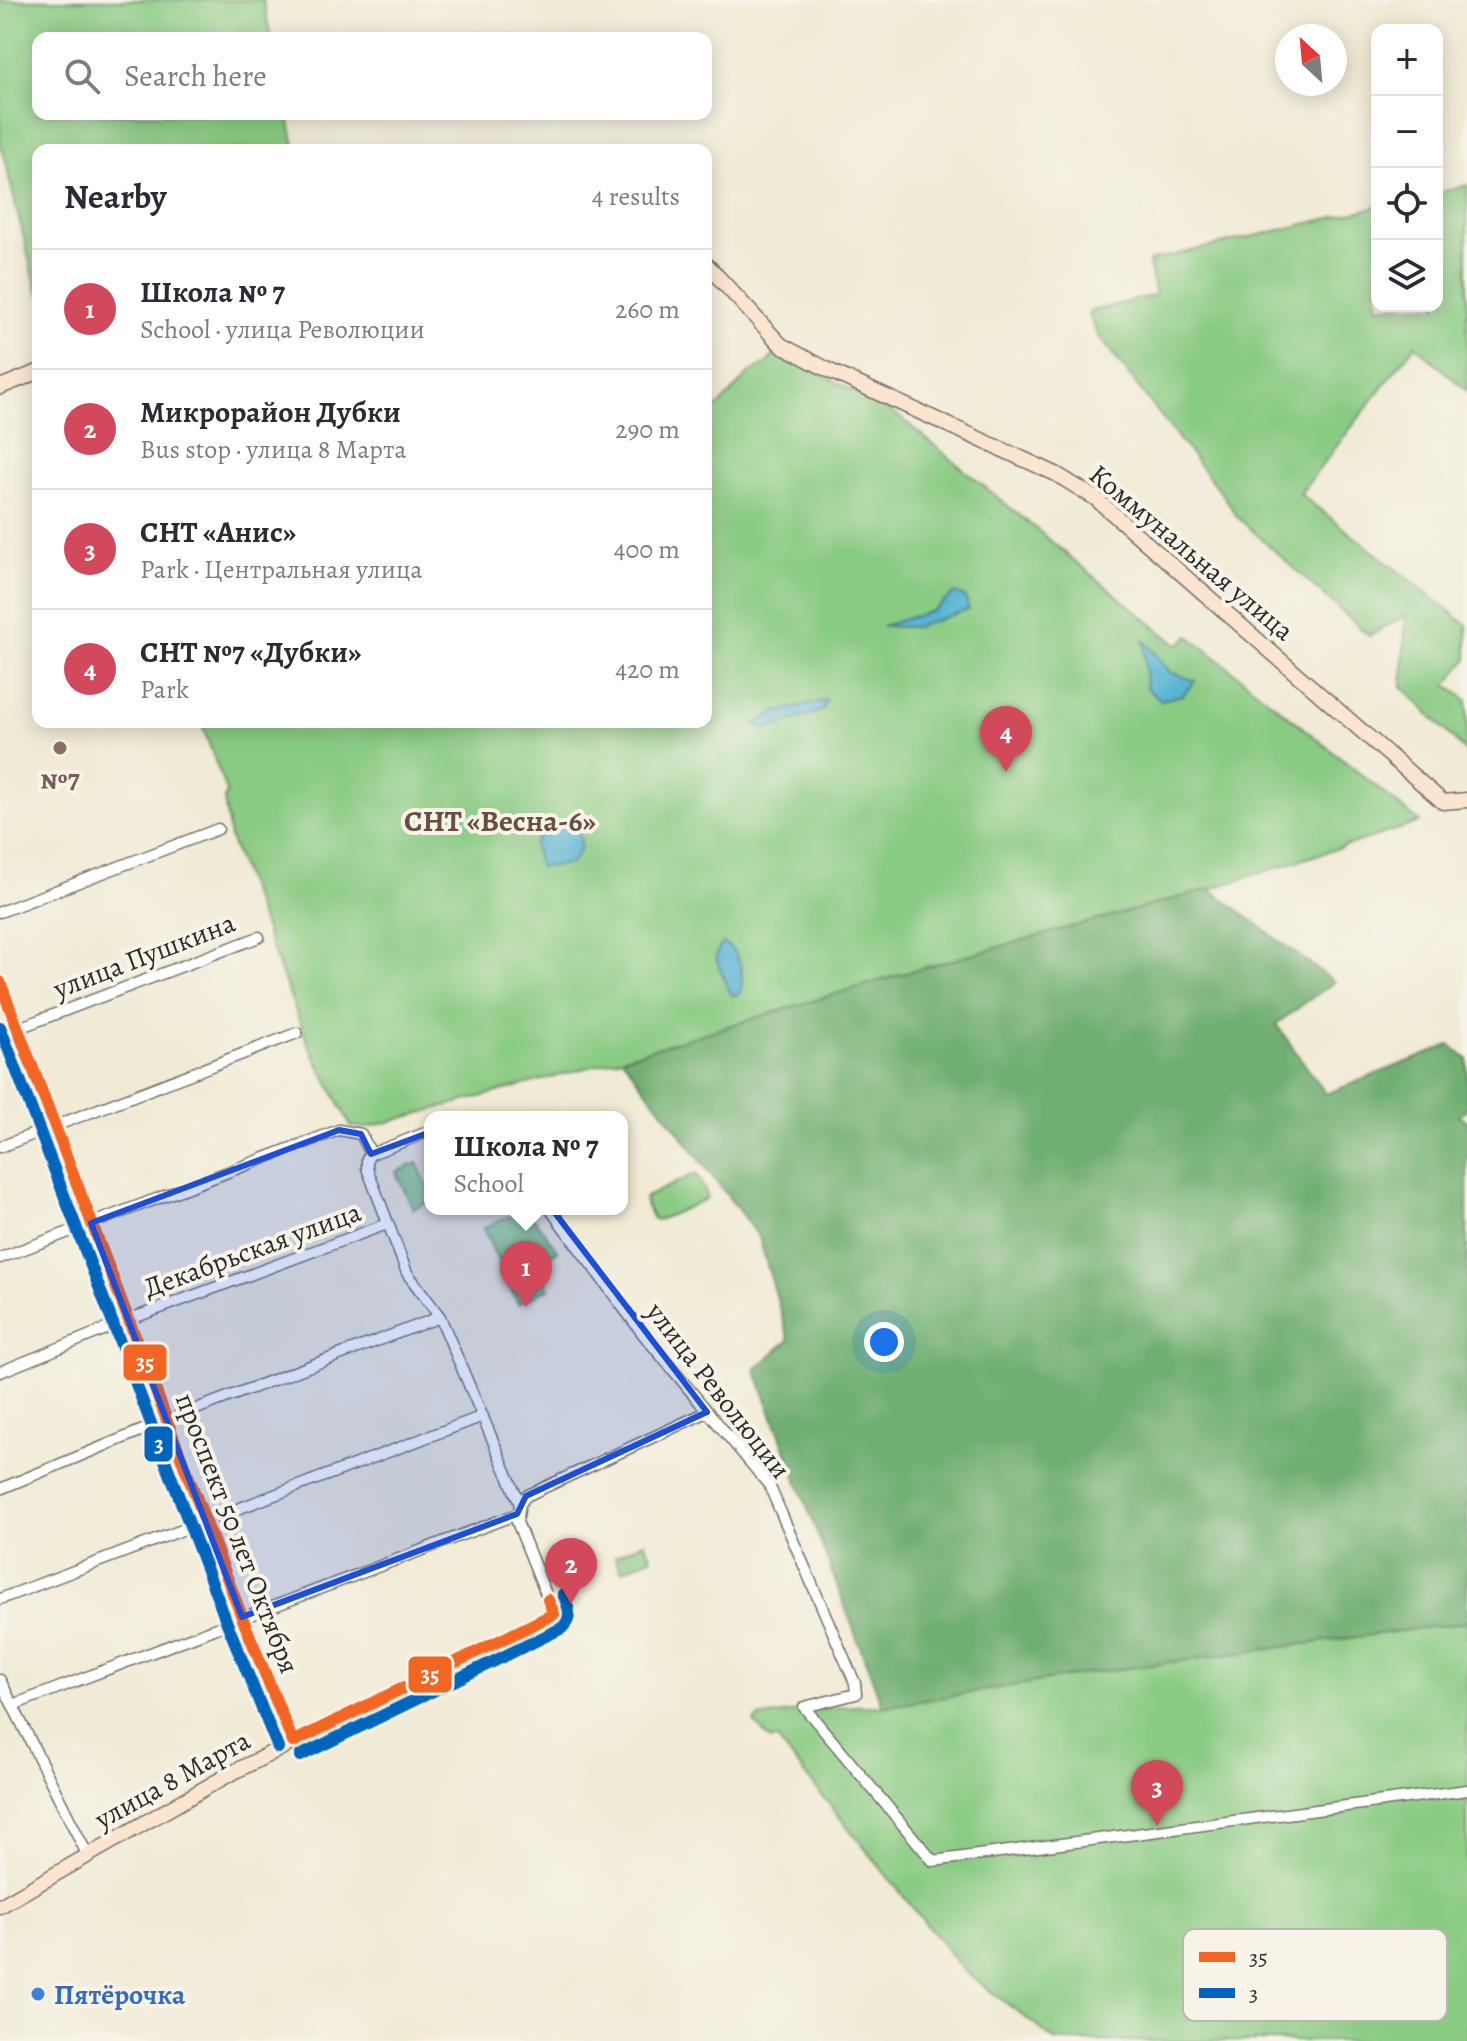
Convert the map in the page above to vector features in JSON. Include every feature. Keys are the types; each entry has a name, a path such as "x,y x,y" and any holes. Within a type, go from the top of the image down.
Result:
{"main road":[{"name":"Коммунальная улица","path":"712,270 781,345 832,372 1056,474 1095,498 1443,802 1467,800"},
{"path":"0,387 32,374"},
{"name":"проспект 50 лет Октября","path":"0,982 242,1617 293,1742"},
{"name":"улица 8 Марта","path":"0,1906 228,1775 293,1742"}],"street":[{"path":"0,912 218,829"},
{"name":"улица Пушкина","path":"0,1035 259,937"},
{"path":"0,1147 297,1033"},
{"path":"0,1258 339,1130 361,1134 371,1154"},
{"path":"424,1133 384,1146 367,1159 367,1168 407,1273 440,1317 483,1416 518,1509"},
{"name":"улица Революции","path":"554,1215 643,1334 769,1485 855,1683 856,1694 804,1707 933,1861 1467,1790"},
{"name":"Декабрьская улица","path":"0,1372 128,1320 387,1224"},
{"path":"0,1489 167,1420 440,1317"},
{"path":"13,1705 518,1509 526,1496 707,1412"},
{"path":"0,1599 483,1416"},
{"name":"улица 8 Марта","path":"293,1742 554,1614 517,1522 518,1509"},
{"path":"0,1680 88,1856"}],"highlighted area":[{"path":"452,1124 487,1124 707,1412 526,1496 517,1514 242,1617 91,1223 339,1130 361,1134 371,1154"}],"green space":[{"path":"0,0 263,0 270,32 32,32 32,120 289,120 295,144 32,144 32,271 0,141"},
{"path":"1467,185 1467,391 1415,345 1300,494 1467,625 1467,659 1447,685 1467,700 1467,753 1402,686 1406,615 1369,636 1235,515 1229,503 1097,334 1088,312 1155,295 1149,261 1371,208 1371,312 1443,312 1443,191"},
{"path":"778,350 900,417 1177,645 1189,636 1420,822 1210,889 919,969 622,1058 366,1128 351,1126 309,1046 230,838 224,799 227,793 203,728 712,728 712,404 717,408 749,373 768,362"},
{"path":"1210,889 1334,982 1276,1024 1326,1094 1450,1045 1467,1059 1467,1108 1460,1115 1467,1121 1467,1622 1090,1673 883,1707 755,1369 789,1340 759,1237 622,1058 919,969"},
{"path":"417,1163 424,1179 424,1204 413,1209 396,1172"},
{"path":"694,1174 707,1195 706,1199 657,1221 653,1220 644,1200 646,1197"},
{"path":"513,1215 531,1215 558,1251 542,1262 533,1245 498,1261 483,1228"},
{"path":"531,1249 549,1289 518,1304 499,1264"},
{"path":"644,1542 652,1557 622,1571 615,1556"},
{"path":"1467,1622 1467,2041 1056,2041 963,1970 776,1738 771,1741 754,1722 757,1718 804,1711 851,1706 883,1707 1090,1673"}],"water":[{"path":"955,593 965,597 969,609 916,627 882,626 932,611"},
{"path":"1144,640 1170,672 1195,681 1183,695 1161,700 1146,688"},
{"path":"826,700 823,711 767,729 754,724 774,713"},
{"path":"574,824 581,845 571,864 539,867 534,845 537,837"},
{"path":"723,943 738,958 742,979 740,994 732,995 717,962"}],"transit line":[{"name":"35","path":"0,982 242,1617 293,1742"},
{"name":"3","path":"0,1027 227,1623 278,1748"},
{"name":"3","path":"300,1756 562,1628 569,1616 563,1594"},
{"name":"35","path":"293,1742 554,1614 548,1600"}],"place":[{"name":"№7","path":"60,748"},
{"name":"СНТ №7 «Дубки»","path":"1006,772"},
{"name":"Школа № 7","path":"526,1307"},
{"name":"Микрорайон Дубки","path":"571,1604"},
{"name":"СНТ «Анис»","path":"1157,1826"},
{"name":"Пятёрочка","path":"38,1994"}],"district":[{"name":"СНТ «Весна-6»","path":"500,821"}]}
